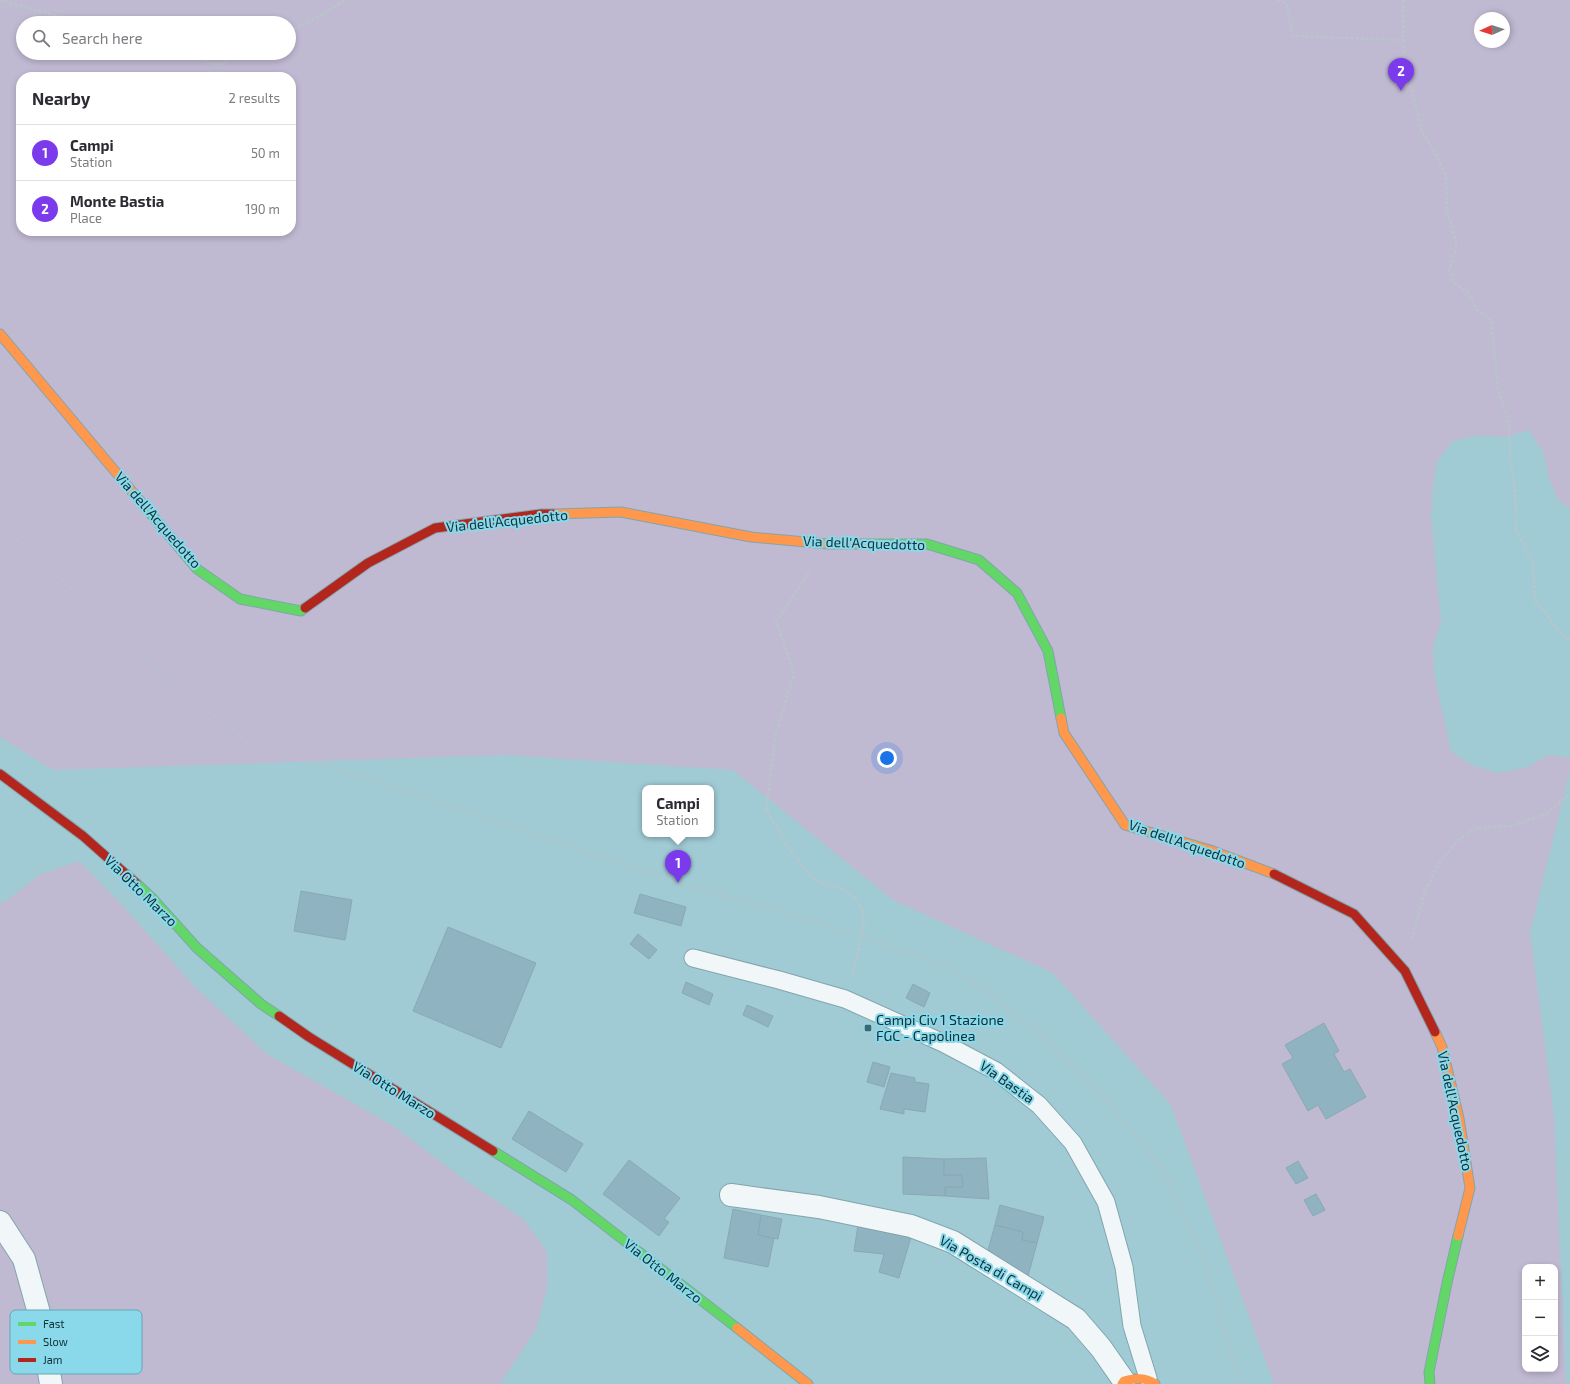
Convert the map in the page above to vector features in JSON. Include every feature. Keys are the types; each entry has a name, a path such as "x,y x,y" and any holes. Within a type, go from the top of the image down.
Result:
{"street":[{"name":"Via dell'Acquedotto","path":"0,334 197,569 240,599 301,611 368,563 435,528 541,514 621,512 751,537 828,544 927,544 979,560 1017,593 1048,651 1064,733 1125,825 1210,850 1283,877 1354,914 1405,970 1442,1046 1459,1118 1470,1188 1447,1283 1429,1372 1430,1384"},
{"name":"Via Otto Marzo","path":"0,774 83,836 152,898 197,948 261,1004 309,1037 572,1200 808,1384"},
{"name":"Via Posta di Campi","path":"731,1195 819,1207 910,1226 952,1242 1076,1319 1101,1348 1123,1382"},
{"path":"0,1222 24,1259 38,1310"},
{"path":"49,1374 51,1384"},
{"path":"1123,1382 1138,1378 1151,1381"}],"lane":[{"name":"Via Bastia","path":"693,958 846,999 943,1042 996,1071 1039,1105 1073,1143 1106,1202 1124,1266 1132,1326 1151,1381"}],"path":[{"path":"0,0 58,16"},
{"path":"296,28 346,0"},
{"path":"1278,0 1288,4 1293,36 1404,40"},
{"path":"1403,0 1404,55 1422,132 1435,152 1446,177 1447,211 1457,245 1449,271 1454,283 1467,292 1477,309 1491,320 1498,389 1509,423 1510,456 1515,490 1516,530 1533,562 1535,600 1560,632 1570,640"},
{"path":"203,60 218,65 228,60"},
{"path":"828,544 776,621 794,673 776,734 766,809 790,850 812,878 820,883 840,888 848,893 857,900 862,910 864,921 862,935 846,999"},
{"path":"1405,970 1425,891 1440,862 1456,842 1476,828 1511,826 1547,813 1570,794"}],"shaded area":[{"path":"0,0 1570,0 1570,508 1559,502 1549,478 1543,452 1529,430 1505,437 1479,435 1453,441 1437,461 1433,486 1431,515 1441,622 1433,647 1434,673 1451,751 1471,765 1498,773 1525,768 1548,755 1570,758 1570,770 1530,932 1554,1116 1566,1384 1274,1384 1171,1105 1053,973 893,900 733,770 504,755 53,770 0,737"},
{"path":"79,861 125,908 193,985 267,1054 395,1127 458,1175 524,1220 547,1252 547,1290 536,1329 500,1384 0,1384 0,903 8,900 39,875"}],"building":[{"path":"301,891 352,900 345,940 294,931"},
{"path":"640,894 686,907 681,926 634,913"},
{"path":"448,927 536,963 501,1048 413,1011"},
{"path":"638,934 657,950 649,959 630,944"},
{"path":"686,982 713,994 709,1005 682,993"},
{"path":"913,984 930,993 924,1007 906,998"},
{"path":"747,1005 773,1016 768,1027 743,1015"},
{"path":"1324,1023 1339,1051 1334,1054 1344,1072 1350,1069 1366,1097 1326,1119 1318,1105 1308,1111 1282,1064 1293,1058 1285,1045"},
{"path":"873,1062 890,1067 884,1087 867,1082"},
{"path":"891,1073 915,1078 915,1082 929,1084 925,1112 904,1109 904,1114 880,1109"},
{"path":"529,1111 583,1144 566,1172 512,1139"},
{"path":"903,1157 944,1159 944,1175 962,1175 963,1187 945,1187 945,1196 903,1194"},
{"path":"986,1158 989,1199 945,1196 945,1187 963,1187 962,1175 944,1175 944,1159"},
{"path":"629,1160 680,1198 664,1219 669,1222 659,1236 603,1194"},
{"path":"1298,1161 1308,1178 1296,1184 1286,1168"},
{"path":"1316,1194 1325,1210 1313,1216 1304,1200"},
{"path":"1000,1205 1044,1217 1037,1243 1022,1240 1023,1232 995,1225"},
{"path":"733,1209 761,1215 758,1235 774,1238 768,1267 724,1258"},
{"path":"761,1215 782,1219 778,1239 758,1235"},
{"path":"858,1225 912,1234 899,1278 879,1272 884,1254 854,1251"},
{"path":"995,1225 1023,1232 1022,1240 1037,1243 1027,1280 986,1257"}],"railway":[{"path":"0,522 158,672 248,742 409,792 678,883 816,921 951,966 1033,1027 1109,1102 1164,1170 1204,1260 1241,1384"}],"traffic: fast":[{"path":"140,501 197,569 240,599 301,611 305,608"},
{"path":"863,544 927,544 979,560 1017,593 1048,651 1061,718"},
{"path":"136,883 152,898 197,948 261,1004 279,1016"},
{"path":"493,1151 572,1200 737,1328"},
{"path":"1430,1384 1429,1372 1458,1236"}],"traffic: slow":[{"path":"0,334 140,501"},
{"path":"553,514 621,512 751,537 828,544 863,544"},
{"path":"1061,718 1064,733 1125,825 1210,850 1274,874"},
{"path":"1435,1032 1442,1047 1459,1118 1470,1188 1458,1236"},
{"path":"737,1328 808,1384"},
{"path":"1122,1384 1124,1381 1132,1379 1148,1380 1155,1384"}],"traffic: jam":[{"path":"305,608 368,563 435,528 541,514 553,514"},
{"path":"0,774 83,836 136,883"},
{"path":"1274,874 1354,914 1405,971 1435,1032"},
{"path":"279,1016 309,1037 493,1151"}],"place":[{"name":"Monte Bastia","path":"1401,91"},
{"name":"Campi","path":"678,883"},
{"name":"Campi Civ 1 Stazione FGC - Capolinea","path":"868,1028"}]}
